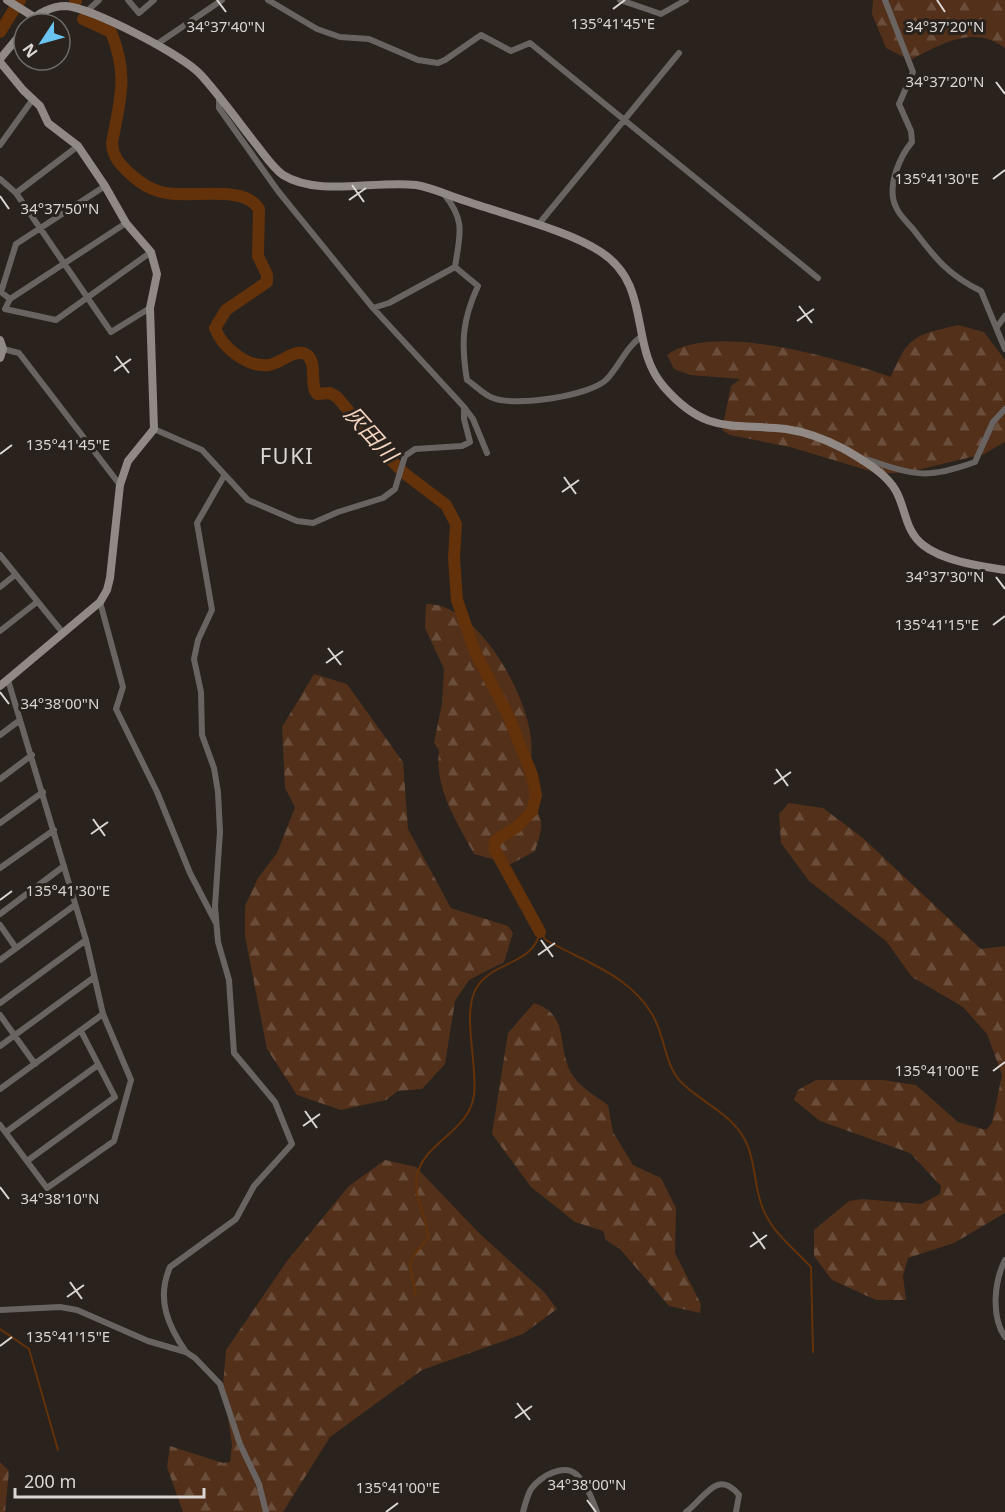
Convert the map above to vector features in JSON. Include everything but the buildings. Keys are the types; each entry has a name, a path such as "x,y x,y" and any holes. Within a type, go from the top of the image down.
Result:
{"main road":[{"path":"7,0 25,12"},
{"path":"47,12 56,7 67,6 86,12 157,44 184,59 275,168 293,180 314,185 418,185 538,225 601,252 614,263 635,294 645,352 661,385 697,415 721,425 784,429 819,436 888,480 897,493 910,529 922,544 949,556 1005,570"},
{"path":"0,686 100,602 107,590 120,485 128,461 154,429 150,308 157,274 151,252 126,223 78,146 48,123 33,99 0,61 12,46"},
{"path":"0,340 2,354"}],"street":[{"path":"86,12 99,0"},
{"path":"128,0 139,13 154,0"},
{"path":"157,44 222,0"},
{"path":"267,0 317,29 340,37 369,39 418,60 438,63 481,35 511,51 530,44 818,278"},
{"path":"620,0 661,14 686,0"},
{"path":"885,0 914,72 899,104 911,131 912,142 900,155 894,189 895,206 939,263 957,279 981,291 1005,349"},
{"path":"538,225 679,53"},
{"path":"0,145 33,99"},
{"path":"219,99 219,108 254,159 373,308 464,407 487,453"},
{"path":"16,193 78,146"},
{"path":"0,179 16,193 111,332 150,308"},
{"path":"10,299 1,292 16,244 105,186"},
{"path":"444,194 455,208 462,226 455,267"},
{"path":"126,223 10,299 5,309 56,320 151,252"},
{"path":"373,308 389,303 455,267"},
{"path":"455,267 478,286 466,311 462,342 466,380 493,398 526,402 595,389 607,379 634,342 642,336"},
{"path":"997,327 1005,316"},
{"path":"2,354 19,353 120,485"},
{"path":"154,429 202,450 248,500 297,521 313,523 338,512 383,498 395,489 405,456 415,449 462,446 470,442 464,419 464,407"},
{"path":"861,461 869,459 922,475 944,473 975,462 993,422 1005,409"},
{"path":"224,476 197,523 212,610 198,640 194,659 201,692 202,735 214,768 218,792 220,832 215,906 218,942 229,980 234,1053 275,1102 292,1144 254,1186 236,1219 170,1267 165,1278 166,1319 186,1352 210,1371 220,1384 240,1444 259,1484 266,1512"},
{"path":"0,555 63,633"},
{"path":"0,587 15,575"},
{"path":"0,631 37,602"},
{"path":"100,602 123,687 116,709 157,792 190,873 218,926"},
{"path":"0,1125 47,1188 114,1141 131,1080 103,1014 86,940 8,680"},
{"path":"0,735 20,720"},
{"path":"0,778 32,755"},
{"path":"0,823 43,792"},
{"path":"0,868 54,830"},
{"path":"0,914 64,866"},
{"path":"0,960 75,905"},
{"path":"0,925 16,948"},
{"path":"0,1003 86,940"},
{"path":"0,1046 93,978"},
{"path":"0,1089 103,1014"},
{"path":"0,1015 35,1064"},
{"path":"27,1161 115,1097 81,1031"},
{"path":"6,1132 98,1065"},
{"path":"1005,1260 998,1280 996,1318 1005,1337"},
{"path":"0,1310 60,1306 77,1310 148,1341 186,1352"},
{"path":"523,1512 535,1485 557,1470 568,1470 582,1480 597,1512"},
{"path":"686,1512 705,1492 716,1485 725,1484 732,1487 739,1495 736,1512"}],"green space":[{"path":"873,0 1005,0 1005,48 993,41 969,37 945,43 910,60 886,48 872,14"},
{"path":"958,325 984,332 1005,360 1005,442 984,454 909,472 880,474 790,447 730,435 722,430 731,386 740,379 690,375 674,369 667,355 688,345 745,342 810,353 891,377 903,353 915,339 932,331"},
{"path":"426,604 445,607 463,618 481,634 509,676 527,720 531,739 531,794 541,820 541,830 535,851 511,864 474,854 443,791 438,764 439,750 434,743 442,703 444,669 425,628"},
{"path":"314,674 347,684 403,762 408,829 451,908 508,926 513,933 504,962 469,980 455,1001 445,1064 422,1089 398,1091 386,1100 341,1110 297,1095 267,1049 245,936 245,906 258,878 277,853 295,807 285,788 282,727"},
{"path":"789,803 823,808 863,838 981,949 1005,946 1005,1213 954,1243 908,1258 903,1276 906,1300 876,1300 832,1280 814,1256 814,1230 849,1201 862,1199 921,1204 940,1194 941,1186 910,1153 820,1121 794,1100 798,1090 816,1080 883,1080 916,1085 958,1122 986,1130 992,1123 1002,1075 987,1034 963,1007 912,977 886,941 809,881 781,843 779,814"},
{"path":"534,1003 546,1008 554,1016 573,1076 584,1088 608,1105 613,1132 633,1165 661,1178 676,1208 675,1253 701,1304 700,1313 669,1306 620,1249 606,1240 603,1231 575,1222 531,1187 492,1134 508,1033"},
{"path":"385,1160 416,1167 479,1233 544,1292 557,1309 523,1334 422,1370 330,1437 283,1512 183,1512 167,1467 170,1446 223,1463 230,1462 232,1445 223,1385 226,1350 287,1261 349,1186"},
{"path":"0,1462 9,1471 5,1512 0,1512"}],"waterway":[{"path":"0,32 20,0"},
{"name":"灰田川","path":"83,19 111,32 117,48 121,88 112,143 115,155 124,168 133,177 158,191 169,194 240,196 251,201 259,209 258,256 267,275 267,282 226,310 215,328 223,342 244,360 261,365 273,364 293,354 307,355 312,363 317,394 330,393 337,397 404,473 446,505 456,524 454,558 457,600 475,652 508,715 532,775 536,795 532,811 518,826 495,841 494,848 540,932"},
{"path":"540,932 546,940 604,970 631,989 652,1014 671,1066 680,1081 725,1116 740,1132 749,1149 764,1211 774,1229 811,1267 813,1352"},
{"path":"416,1296 410,1264 413,1256 428,1238 426,1222 418,1199 417,1175 429,1153 456,1128 470,1108 475,1083 470,1024 472,997 484,979 529,951 536,943 540,932"},
{"path":"0,1329 29,1349 58,1450"}],"district":[{"name":"FUKI","path":"287,456"}]}
